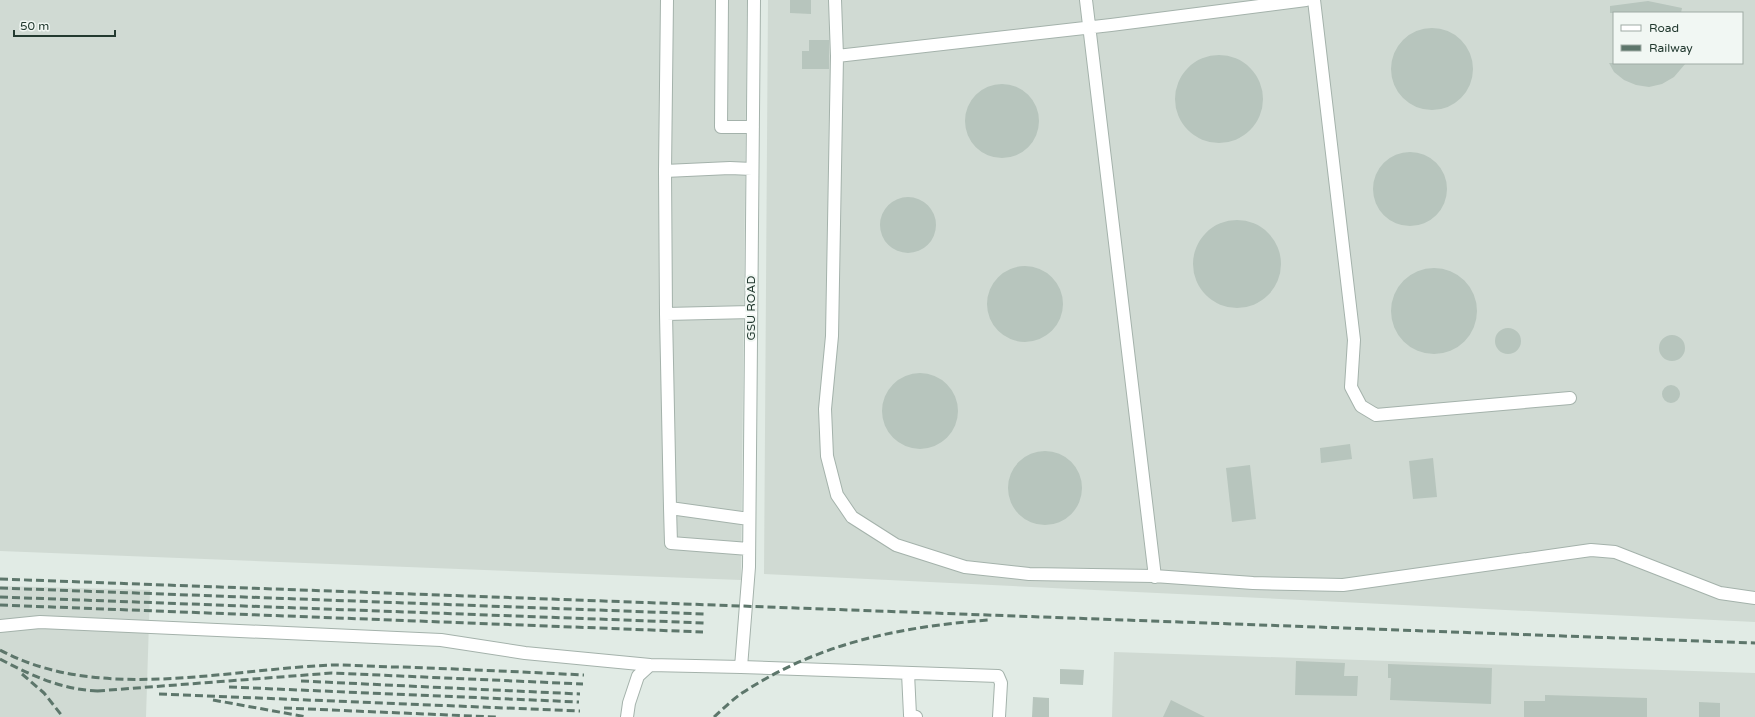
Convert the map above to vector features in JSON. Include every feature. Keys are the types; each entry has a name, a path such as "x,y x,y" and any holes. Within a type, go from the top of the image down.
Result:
{"street":[{"path":"667,0 665,171 666,314 671,543 749,548"},
{"path":"722,0 721,127 753,128"},
{"name":"GSU ROAD","path":"741,667 749,548 754,0"},
{"path":"835,0 837,56 832,336 826,409 827,456 837,495 852,517 896,545 965,567 1030,574 1155,576 1254,584 1343,585 1591,550 1615,552 1720,593 1755,598"},
{"path":"1086,0 1155,576"},
{"path":"837,56 1090,27 1306,0"},
{"path":"1314,0 1354,340 1351,387 1361,406 1376,415 1570,398"},
{"path":"665,171 730,168 752,170"},
{"path":"666,314 751,312"},
{"path":"670,508 749,519"},
{"path":"0,626 40,622 441,640 525,653 650,665 998,676 1001,683 999,717"},
{"path":"627,717 628,702 638,676 650,665"},
{"path":"908,673 910,715 916,717"}],"shaded area":[{"path":"0,0 747,0 741,580 0,551"},
{"path":"768,0 1755,0 1755,622 764,574"},
{"path":"0,586 150,590 146,717 0,717"},
{"path":"1114,652 1755,673 1755,717 1112,717"}],"building":[{"path":"790,0 811,0 811,14 790,13"},
{"path":"1648,1 1682,8 1681,12 1610,13 1610,6"},
{"path":"1432,28 1448,31 1461,40 1470,53 1473,69 1470,85 1461,98 1448,107 1432,110 1416,107 1403,98 1394,85 1391,69 1394,53 1403,40 1416,31"},
{"path":"809,40 829,40 829,69 802,69 802,51 809,51"},
{"path":"1219,55 1236,59 1250,68 1259,82 1263,99 1259,116 1250,130 1236,139 1219,143 1202,139 1188,130 1179,116 1175,99 1179,82 1188,68 1202,59"},
{"path":"1609,63 1685,64 1674,77 1662,84 1649,87 1636,85 1624,80 1614,72"},
{"path":"995,84 1009,84 1023,90 1033,100 1039,114 1037,135 1033,142 1023,152 1009,158 995,158 981,152 971,142 965,128 965,114 971,100 981,90"},
{"path":"1403,152 1417,152 1431,158 1441,168 1447,182 1445,203 1441,210 1431,220 1417,226 1403,226 1389,220 1379,210 1373,196 1373,182 1379,168 1389,158"},
{"path":"908,197 919,199 928,205 934,214 936,225 934,236 928,245 919,251 908,253 897,251 888,245 882,236 880,225 882,214 888,205 897,199"},
{"path":"1237,220 1254,224 1268,233 1277,247 1281,264 1277,281 1268,295 1254,304 1237,308 1220,304 1206,295 1197,281 1193,264 1197,247 1206,233 1220,224"},
{"path":"1025,266 1040,269 1052,277 1060,289 1063,304 1060,319 1052,331 1040,339 1025,342 1010,339 998,331 990,319 987,304 990,289 998,277 1010,269"},
{"path":"1434,268 1451,271 1465,280 1474,294 1477,311 1474,328 1465,342 1451,351 1434,354 1417,351 1403,342 1394,328 1391,311 1394,294 1403,280 1417,271"},
{"path":"1508,328 1517,332 1521,341 1517,350 1508,354 1499,350 1495,341 1499,332"},
{"path":"1672,335 1681,339 1685,348 1681,357 1672,361 1663,357 1659,348 1663,339"},
{"path":"920,373 935,376 947,384 955,396 958,411 955,426 947,438 935,446 920,449 905,446 893,438 885,426 882,411 885,396 893,384 905,376"},
{"path":"1671,385 1677,388 1680,394 1677,400 1671,403 1665,400 1662,394 1665,388"},
{"path":"1350,444 1352,459 1321,463 1320,448"},
{"path":"1045,451 1059,454 1071,462 1079,474 1082,488 1079,502 1071,514 1059,522 1045,525 1031,522 1019,514 1011,502 1008,488 1011,474 1019,462 1031,454"},
{"path":"1433,458 1437,497 1413,499 1409,461"},
{"path":"1250,465 1256,519 1232,522 1226,468"},
{"path":"1296,661 1345,663 1344,676 1358,676 1357,696 1295,695"},
{"path":"1388,664 1492,668 1491,704 1390,700 1391,678 1388,678"},
{"path":"1060,669 1084,670 1083,685 1060,684"},
{"path":"1545,695 1647,698 1647,717 1524,717 1524,701 1545,701"},
{"path":"1033,697 1049,698 1049,717 1032,717"},
{"path":"1171,700 1205,717 1163,717"},
{"path":"1699,702 1720,703 1720,717 1699,717"}],"railway":[{"path":"0,579 1755,643"},
{"path":"0,588 705,614"},
{"path":"0,597 705,623"},
{"path":"0,605 703,632"},
{"path":"714,717 742,693 771,676 800,661 830,650 860,640 891,633 923,627 989,620"},
{"path":"0,650 38,666 78,675 120,679 164,679 333,665 584,675"},
{"path":"0,659 37,677 49,681 75,688 102,691"},
{"path":"97,691 332,673 583,684"},
{"path":"22,674 44,693 63,717"},
{"path":"301,681 580,694"},
{"path":"229,687 579,702"},
{"path":"159,694 580,711"},
{"path":"213,700 307,717"},
{"path":"284,708 496,717"}]}
